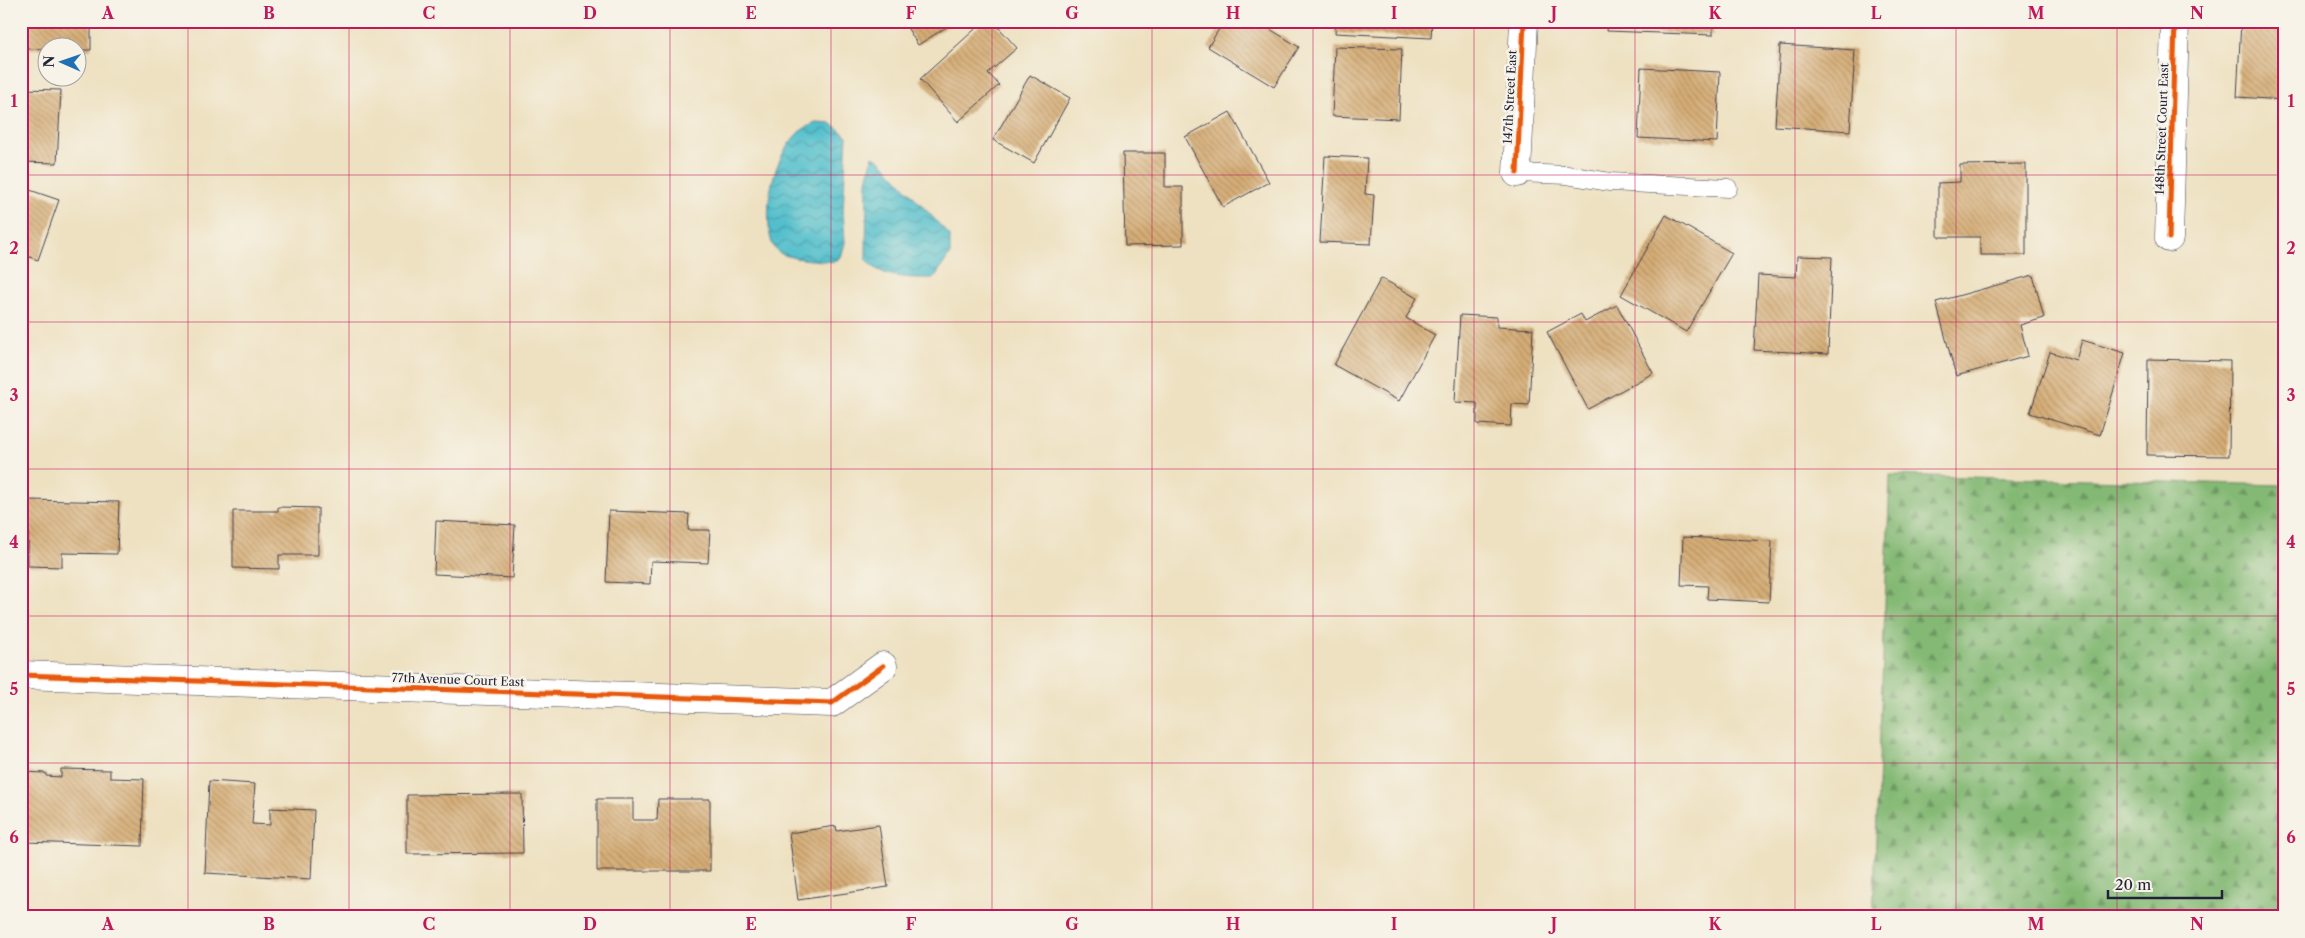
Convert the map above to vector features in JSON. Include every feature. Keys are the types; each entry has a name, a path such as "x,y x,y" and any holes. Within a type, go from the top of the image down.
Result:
{"street":[{"name":"147th Street East","path":"1516,173 1524,21"},
{"name":"148th Street Court East","path":"2169,238 2175,21"},
{"name":"77th Avenue Court East","path":"21,675 832,703 883,666"}],"lane":[{"path":"1516,173 1567,175 1610,182 1728,188"}],"green space":[{"path":"1890,475 2284,485 2284,917 1873,917"}],"water":[{"path":"816,123 832,124 847,136 843,210 845,243 841,257 834,262 783,255 774,247 769,230 769,202 778,164 784,152 799,132"},
{"path":"873,156 881,161 950,236 950,254 934,278 887,274 872,266 866,259 867,181"}],"building":[{"path":"21,21 91,21 91,50 88,50 88,38 38,38 38,49 21,49"},
{"path":"903,21 956,21 918,45"},
{"path":"984,21 993,21 1017,48 988,73 999,85 958,122 920,79"},
{"path":"1224,21 1257,21 1299,47 1274,87 1208,47"},
{"path":"1336,21 1432,21 1431,38 1335,33"},
{"path":"1608,21 1713,21 1713,35 1607,31"},
{"path":"2241,21 2284,21 2284,100 2237,97"},
{"path":"1780,45 1855,50 1850,131 1775,126"},
{"path":"1335,47 1402,49 1399,119 1332,116"},
{"path":"1641,68 1720,72 1717,142 1638,138"},
{"path":"1030,75 1070,98 1034,163 993,140"},
{"path":"21,89 61,90 57,163 21,162"},
{"path":"1230,112 1269,182 1223,207 1185,137"},
{"path":"1123,153 1165,153 1165,187 1183,187 1183,245 1125,246"},
{"path":"1325,156 1367,158 1365,194 1374,195 1371,244 1320,242"},
{"path":"2026,164 2026,255 1980,255 1980,237 1938,237 1938,183 1960,182 1960,165"},
{"path":"21,187 59,200 38,260 21,254"},
{"path":"1666,215 1732,253 1686,332 1621,295"},
{"path":"1797,256 1832,257 1828,354 1754,350 1758,275 1796,277"},
{"path":"2033,275 2044,318 2020,325 2028,356 1956,376 1936,302"},
{"path":"1381,278 1417,298 1406,318 1435,335 1399,401 1334,365"},
{"path":"1617,305 1653,373 1588,409 1547,332 1581,314 1585,322"},
{"path":"1460,315 1497,317 1497,327 1533,329 1529,405 1512,404 1511,426 1477,424 1477,403 1455,402"},
{"path":"2082,340 2125,353 2100,435 2030,413 2050,352 2076,360"},
{"path":"2148,359 2230,361 2229,456 2147,455"},
{"path":"29,500 119,502 117,554 62,553 62,567 28,566"},
{"path":"278,507 318,508 318,555 279,555 279,569 233,568 233,511 278,511"},
{"path":"609,511 689,514 688,530 710,530 708,563 651,561 650,584 606,582"},
{"path":"436,521 515,525 512,578 434,574"},
{"path":"1683,537 1772,541 1769,602 1707,599 1708,586 1681,585"},
{"path":"61,769 110,770 110,778 144,779 142,846 25,842 25,851 21,851 21,772 46,773 46,776 61,777"},
{"path":"209,781 255,784 252,824 270,825 270,808 314,810 311,879 205,873"},
{"path":"522,794 523,853 407,854 407,795"},
{"path":"597,799 633,799 633,820 657,820 658,799 710,799 710,871 597,871"},
{"path":"879,825 888,887 798,900 789,833 836,826 837,831"}],"cycle path":[{"path":"1517,173 1524,21"},
{"path":"2169,238 2175,21"},
{"path":"21,675 832,703 883,666"}]}
